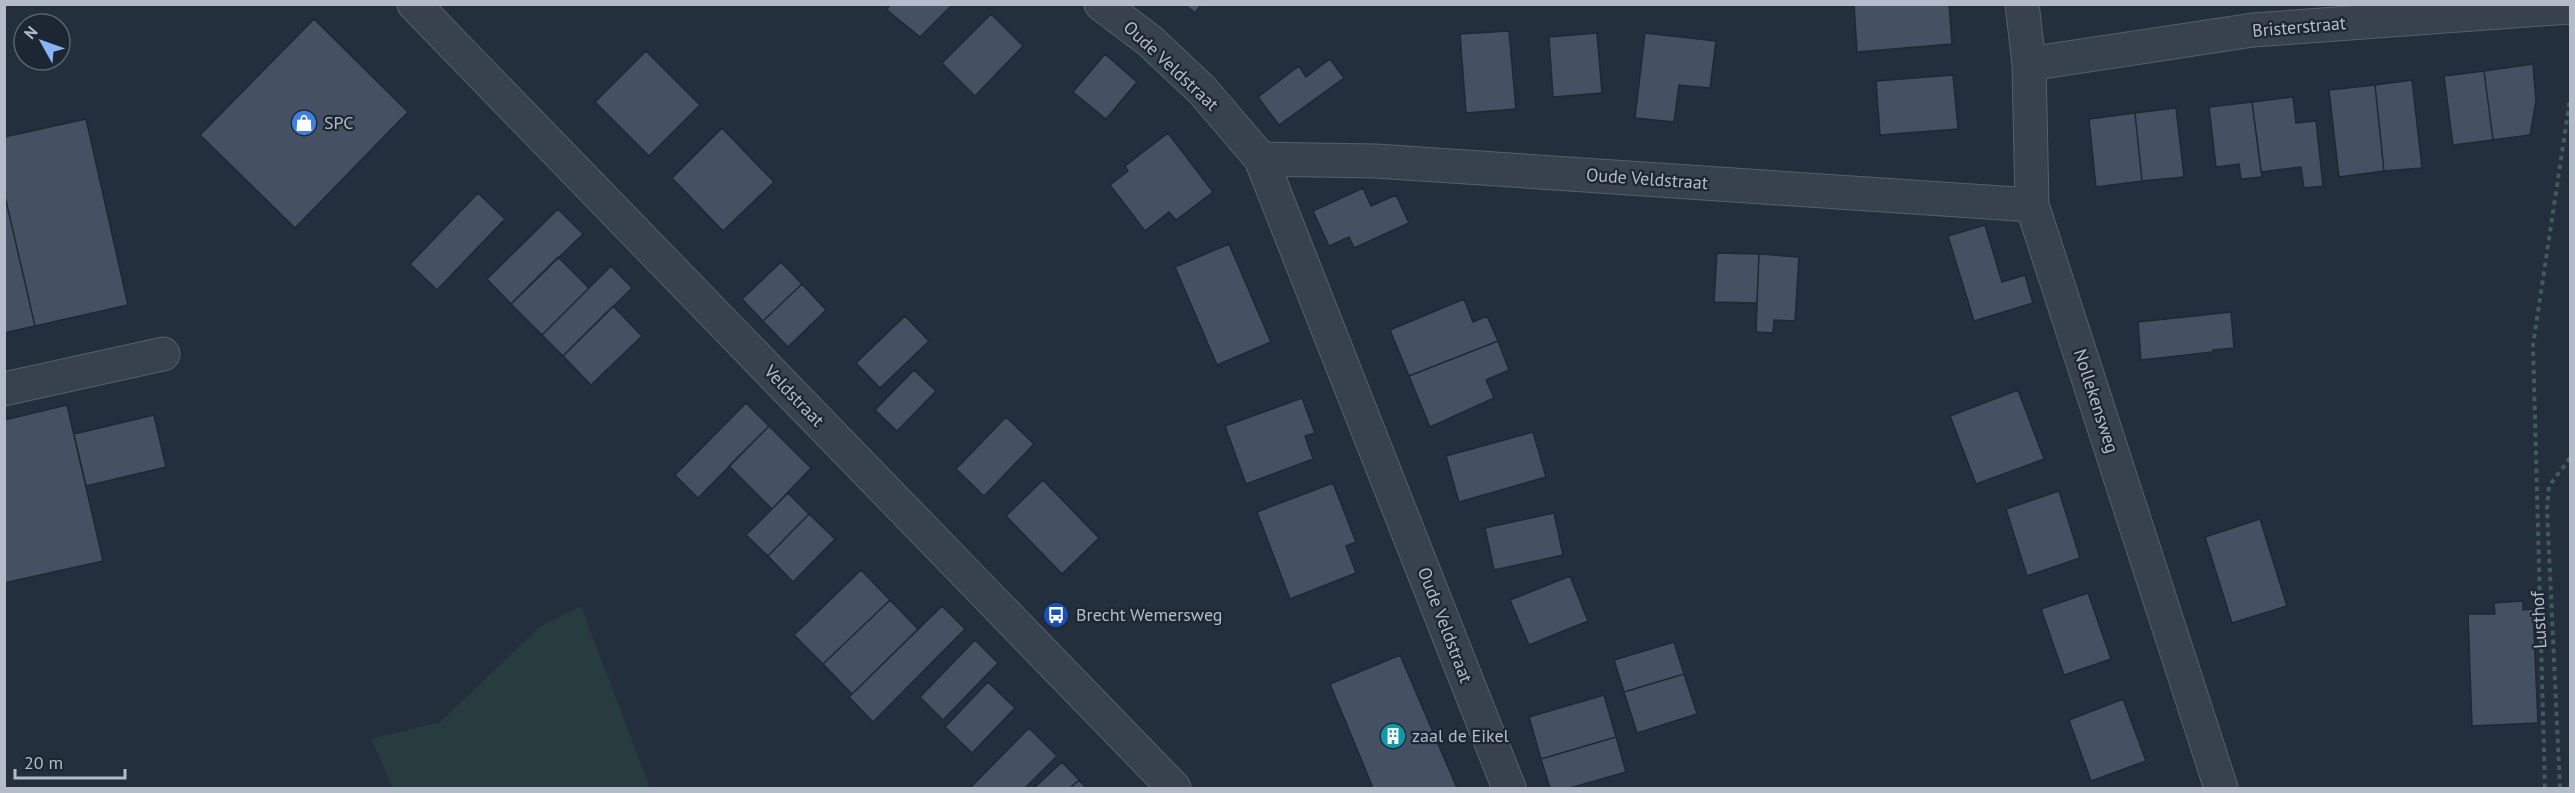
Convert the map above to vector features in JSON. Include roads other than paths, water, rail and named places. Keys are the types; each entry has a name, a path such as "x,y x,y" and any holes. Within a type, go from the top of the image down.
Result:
{"street":[{"name":"Veldstraat","path":"414,4 1174,789"},
{"name":"Oude Veldstraat","path":"1101,4 1150,41 1202,90 1262,159 1509,789"},
{"name":"Nollekensweg","path":"2022,4 2029,64 2032,205 2221,789"},
{"name":"Bristerstraat","path":"2029,64 2252,17 2571,7"},
{"name":"Oude Veldstraat","path":"1262,159 1376,162 2032,205"},
{"path":"4,389 163,354"}],"place":[{"name":"SPC","path":"304,123"},
{"name":"Brecht Wemersweg","path":"1056,615"},
{"name":"zaal de Eikel","path":"1393,736"}]}
